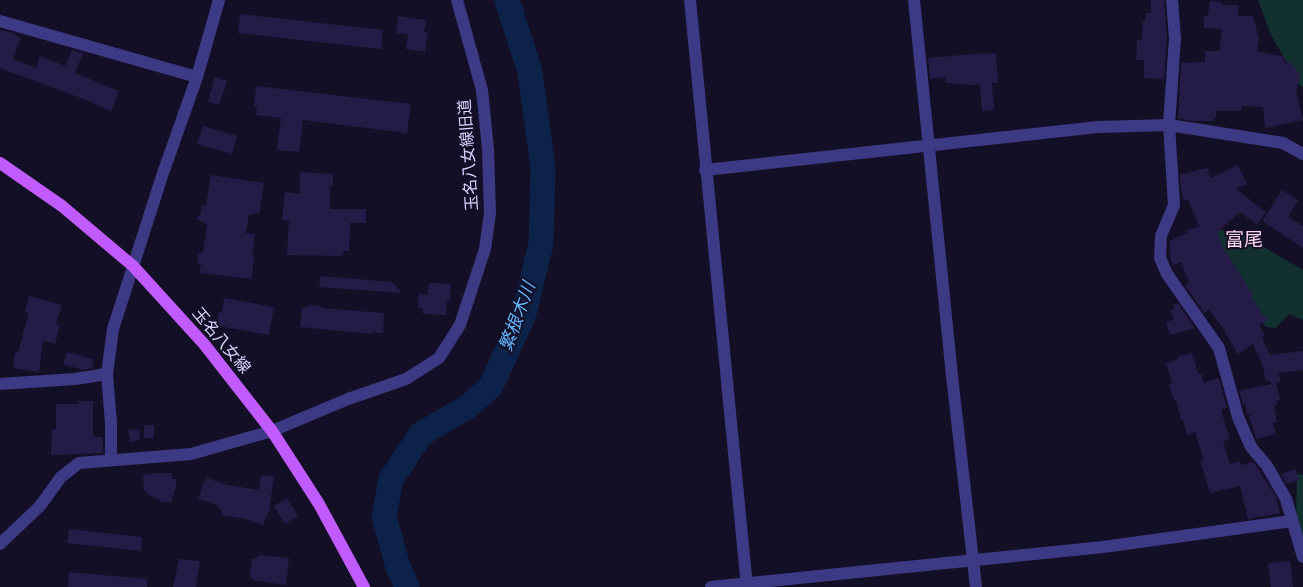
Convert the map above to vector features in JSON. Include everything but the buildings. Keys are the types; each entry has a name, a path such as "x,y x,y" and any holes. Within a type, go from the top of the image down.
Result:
{"main road":[{"name":"玉名八女線","path":"0,163 62,206 133,266 204,344 272,431 319,504 364,587"}],"street":[{"path":"111,460 111,423 107,374 113,329 162,176 197,76 219,0"},
{"name":"玉名八女線旧道","path":"0,544 40,506 60,477 79,463 191,454 272,431 348,399 406,378 439,358 460,325 485,249 490,214 488,149 482,90 457,0"},
{"path":"690,0 746,585"},
{"path":"914,0 952,376 976,587"},
{"path":"1172,0 1175,38 1169,125 1174,205 1161,236 1160,258 1167,274 1219,348 1238,417 1251,446 1267,466 1286,499 1303,557"},
{"path":"0,21 197,76"},
{"path":"705,170 1098,127 1169,125 1283,143 1303,154"},
{"path":"0,384 75,379 107,374"},
{"path":"711,587 746,585 1148,542 1292,521"}],"green space":[{"path":"1258,0 1303,0 1303,86 1301,87 1271,35"},
{"path":"1215,230 1237,231 1303,270 1303,320 1289,314 1276,328 1266,327 1223,268"},
{"path":"1297,474 1303,475 1303,547 1296,524"}],"waterway":[{"name":"繁根木川","path":"407,587 398,567 384,516 391,479 421,434 469,406 491,386 524,314 541,243 543,168 530,72 507,0"}],"district":[{"name":"富尾","path":"1244,241"}]}
